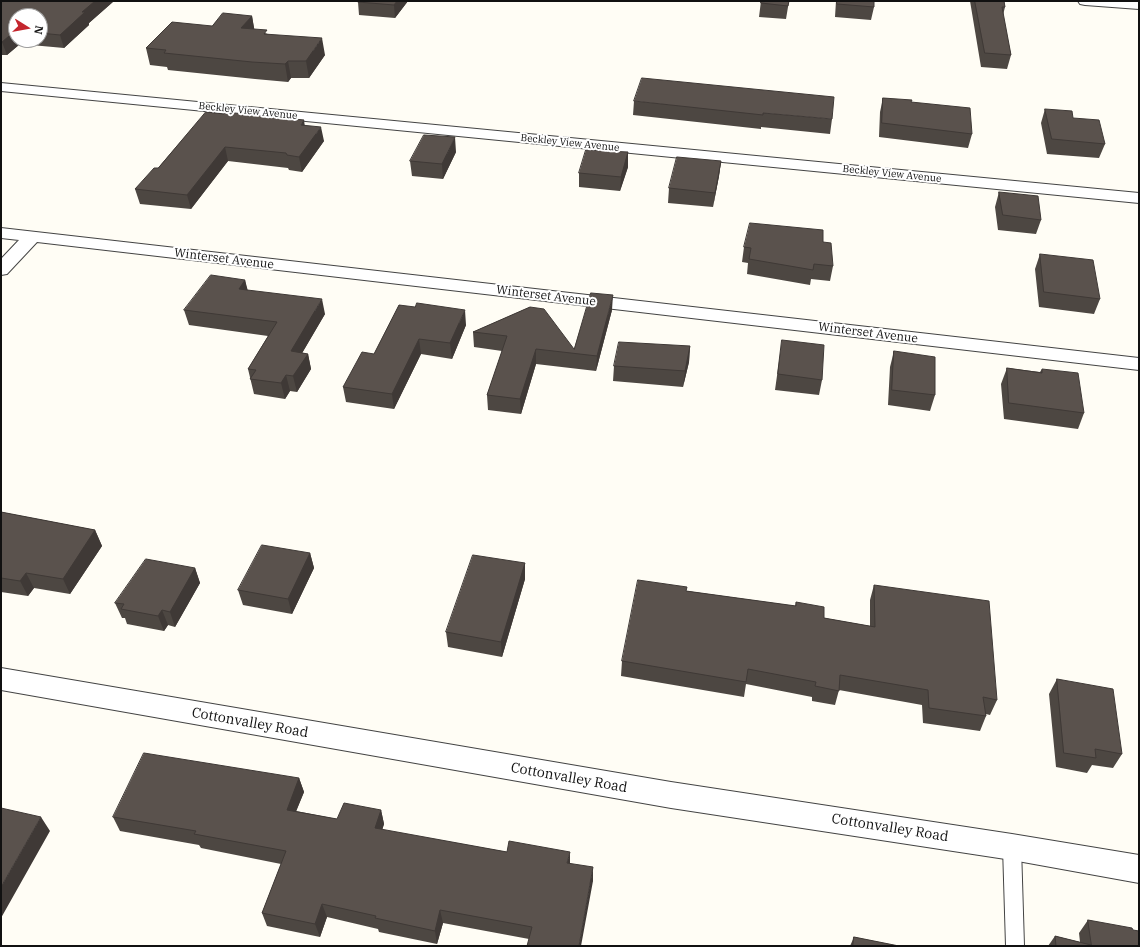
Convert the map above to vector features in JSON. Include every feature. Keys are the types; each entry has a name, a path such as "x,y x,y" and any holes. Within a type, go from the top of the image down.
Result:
{"street":[{"path":"1085,1 1139,5"},
{"name":"Beckley View Avenue","path":"1,87 1139,198"},
{"name":"Winterset Avenue","path":"1,233 1139,364"},
{"path":"1,270 32,237"},
{"name":"Cottonvalley Road","path":"1,679 671,795 1012,847 1139,869"}],"lane":[{"path":"1012,847 1015,946"}],"building":[{"path":"1,1 95,1 60,35 48,34 48,8 8,8 8,37 1,42"},
{"path":"358,1 397,1 394,5"},
{"path":"761,1 789,1 788,6 761,3"},
{"path":"837,1 874,1 874,7 837,4"},
{"path":"975,1 1004,1 1005,7 1002,7 1011,55 985,53"},
{"path":"223,13 252,16 241,28 267,30 264,34 322,38 306,61 288,61 285,64 164,53 166,50 146,48 172,22 212,26"},
{"path":"642,78 834,97 832,119 763,113 763,115 634,101"},
{"path":"883,98 912,100 911,102 970,108 972,134 882,123"},
{"path":"1045,109 1072,111 1073,118 1099,120 1105,144 1052,139"},
{"path":"206,112 224,114 225,112 304,120 301,125 321,127 299,157 287,155 286,153 225,147 187,195 135,189 154,168 158,168"},
{"path":"424,135 455,137 442,164 410,161"},
{"path":"586,150 628,152 621,177 579,173"},
{"path":"677,157 721,161 715,193 669,188"},
{"path":"999,192 1038,196 1041,220 1003,215"},
{"path":"750,223 823,230 823,242 831,243 833,266 814,264 813,270 749,259 751,248 744,247"},
{"path":"1040,254 1093,260 1100,299 1044,292"},
{"path":"211,275 245,280 239,289 322,299 291,351 308,354 293,376 286,375 281,383 250,379 256,370 248,369 277,322 184,310"},
{"path":"591,293 613,295 597,356 536,349 520,399 487,395 507,336 473,332 530,307 544,309 574,349"},
{"path":"417,303 465,310 450,343 419,339 392,394 343,387 362,352 374,354 399,305 415,307"},
{"path":"782,340 824,345 822,380 778,374"},
{"path":"619,342 690,346 685,371 614,366"},
{"path":"894,351 935,357 935,395 892,390"},
{"path":"1007,368 1042,373 1042,369 1078,373 1084,413 1009,403"},
{"path":"1,512 95,530 63,579 26,573 20,581 1,578"},
{"path":"262,545 310,553 288,599 238,590"},
{"path":"473,555 525,563 501,642 446,632"},
{"path":"146,559 195,568 170,612 162,610 158,616 121,609 124,604 115,603"},
{"path":"638,580 687,587 686,591 796,606 796,602 824,607 824,618 875,627 874,585 989,601 997,700 983,697 986,716 929,708 928,690 840,675 839,691 815,686 816,682 748,669 746,682 622,661"},
{"path":"1057,679 1113,689 1122,754 1095,749 1096,758 1064,753"},
{"path":"144,753 299,778 287,810 337,819 344,803 381,810 375,828 507,852 509,841 570,852 567,863 593,867 579,946 527,946 532,927 440,910 435,931 375,918 376,916 322,904 315,924 262,913 286,851 194,834 196,831 113,817"},
{"path":"1,808 41,817 1,887"},
{"path":"1088,920 1132,928 1133,930 1139,931 1139,946 1056,946 1055,936 1091,945"},
{"path":"854,937 899,946 853,946"}]}
